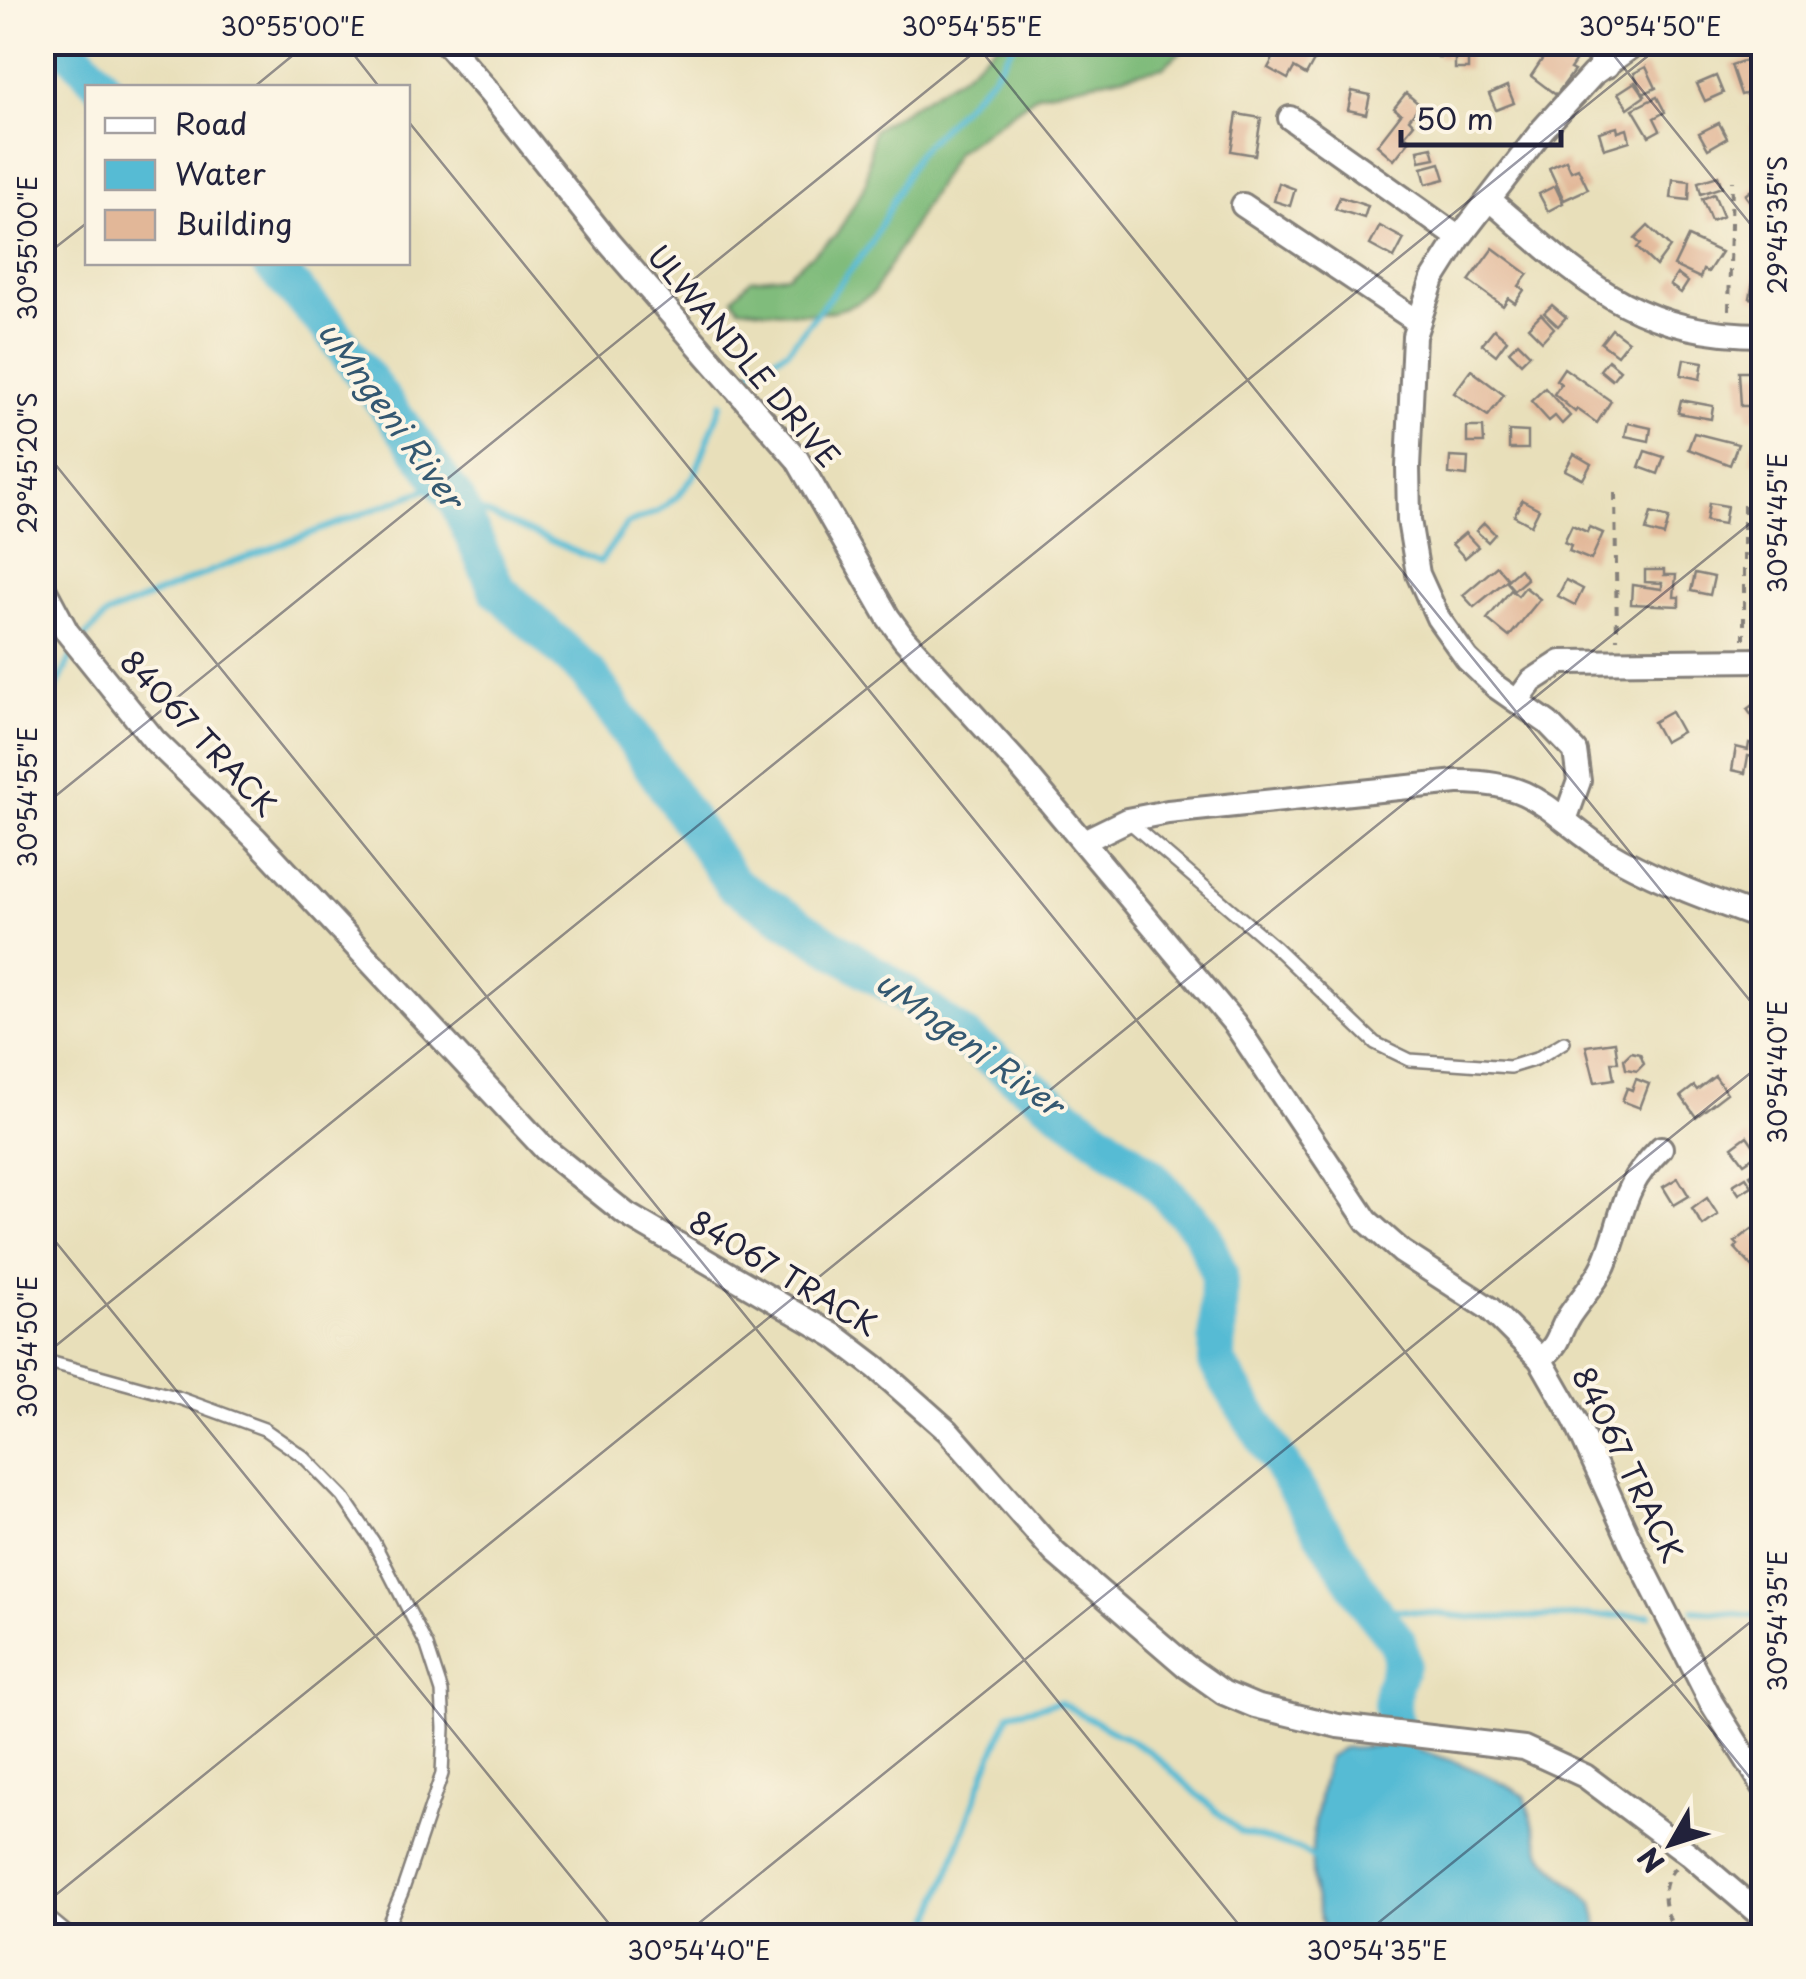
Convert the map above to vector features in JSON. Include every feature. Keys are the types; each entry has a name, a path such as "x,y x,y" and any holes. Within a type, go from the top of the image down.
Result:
{"street":[{"name":"ULWANDLE DRIVE","path":"445,42 609,243 797,459 904,640 1084,841"},
{"path":"1588,42 1607,66"},
{"path":"1565,820 1579,780 1575,750 1548,723 1481,674 1454,642 1431,603 1414,560 1408,467 1410,381 1417,321 1432,279 1459,238 1543,129 1593,74 1638,42"},
{"path":"1290,118 1459,238"},
{"path":"1490,200 1559,260 1626,306 1684,328 1729,335 1764,335"},
{"path":"1243,205 1417,321"},
{"name":"84067 TRACK","path":"42,585 67,632 154,740 256,839 544,1149 626,1214 836,1336 878,1368 948,1431 1055,1554 1186,1666 1224,1693 1255,1706 1338,1726 1524,1748 1584,1776 1690,1854 1764,1918"},
{"path":"1517,701 1532,681 1561,662 1754,659"},
{"path":"1084,841 1127,820 1228,805 1478,782 1518,788 1614,856 1652,876 1764,919"},
{"name":"84067 TRACK","path":"1084,841 1249,1042 1368,1222 1402,1252 1490,1309 1540,1360 1575,1420 1634,1550 1711,1702 1764,1788"},
{"path":"1540,1360 1557,1346 1567,1319 1595,1282 1638,1172 1661,1148"}],"lane":[{"path":"1127,820 1276,948 1374,1043 1394,1054 1432,1063 1517,1066 1564,1042"},
{"path":"42,1360 179,1398 264,1429 304,1457 373,1541 427,1646 442,1692 444,1728 442,1774 383,1936"},
{"path":"42,1912 71,1936"}],"path":[{"path":"1729,335 1732,181"},
{"path":"1615,494 1617,659"},
{"path":"1744,505 1754,659"},
{"path":"1678,1936 1664,1896 1668,1876 1690,1854"}],"green space":[{"path":"998,43 1191,43 1163,67 1038,94 956,152 874,292 859,302 843,309 809,313 739,307 733,298 751,279 787,275 837,234 866,184 873,130 963,74"}],"water":[{"path":"1396,1745 1463,1765 1525,1796 1542,1853 1593,1903 1601,1936 1328,1936 1314,1893 1312,1847 1328,1757 1343,1748"}],"building":[{"path":"1292,42 1324,42 1306,75 1294,68 1288,79 1268,68 1280,46 1287,51"},
{"path":"1439,42 1457,42 1457,52 1468,52 1468,69 1455,69 1455,57 1438,57"},
{"path":"1570,42 1583,50 1570,69 1574,71 1556,95 1531,76 1547,44"},
{"path":"1755,57 1764,71 1764,107 1754,110 1749,93 1741,95 1731,65"},
{"path":"1646,67 1656,88 1643,94 1634,73"},
{"path":"1716,76 1723,93 1705,101 1697,84"},
{"path":"1635,82 1645,96 1628,108 1618,93"},
{"path":"1507,86 1514,103 1496,110 1489,94"},
{"path":"1352,91 1370,95 1366,114 1348,110"},
{"path":"1406,93 1420,105 1409,119 1414,124 1405,135 1410,140 1394,160 1377,145 1401,114 1394,108"},
{"path":"1657,97 1665,112 1654,118 1660,130 1649,136 1633,109"},
{"path":"1237,114 1261,118 1255,155 1231,151"},
{"path":"1764,120 1764,161 1763,161 1750,127"},
{"path":"1719,123 1727,138 1708,149 1699,133"},
{"path":"1617,127 1618,132 1627,129 1630,141 1604,149 1599,132"},
{"path":"1432,147 1435,158 1420,161 1418,150"},
{"path":"1566,160 1571,171 1578,168 1588,189 1564,200 1549,168"},
{"path":"1440,163 1445,179 1426,184 1422,168"},
{"path":"1718,176 1722,187 1701,194 1698,182"},
{"path":"1673,179 1690,181 1689,200 1671,198"},
{"path":"1764,180 1764,210 1758,203 1754,207 1745,195"},
{"path":"1279,183 1295,189 1290,206 1274,201"},
{"path":"1555,186 1563,203 1548,211 1539,194"},
{"path":"1714,194 1723,216 1711,221 1702,199"},
{"path":"1340,197 1368,206 1364,218 1335,209"},
{"path":"1380,226 1404,239 1394,258 1370,245"},
{"path":"1648,226 1670,247 1656,266 1637,248 1641,244 1635,239"},
{"path":"1688,237 1721,252 1700,278 1674,266"},
{"path":"1493,248 1528,274 1519,286 1524,290 1515,303 1508,298 1503,306 1469,281"},
{"path":"1755,270 1764,271 1764,301 1750,298"},
{"path":"1677,274 1688,282 1681,293 1670,285"},
{"path":"1552,305 1566,317 1558,326 1544,313"},
{"path":"1541,314 1554,328 1542,341 1528,327"},
{"path":"1494,329 1507,340 1496,355 1482,344"},
{"path":"1612,329 1628,341 1617,355 1601,343"},
{"path":"1518,342 1530,354 1521,363 1509,351"},
{"path":"1684,359 1703,362 1700,379 1681,375"},
{"path":"1608,360 1620,370 1612,380 1600,370"},
{"path":"1564,368 1611,401 1597,423 1577,409 1575,412 1554,394 1561,384 1556,380"},
{"path":"1471,370 1504,395 1488,416 1454,393"},
{"path":"1739,372 1764,372 1764,418 1748,418 1748,406 1741,406"},
{"path":"1545,388 1570,416 1562,424 1555,416 1549,421 1531,401"},
{"path":"1681,400 1713,406 1711,419 1678,413"},
{"path":"1628,423 1651,428 1649,441 1625,436"},
{"path":"1467,427 1483,427 1484,443 1467,443"},
{"path":"1509,431 1528,432 1528,449 1509,449"},
{"path":"1694,433 1738,444 1730,465 1688,449"},
{"path":"1753,444 1764,445 1764,462 1751,461"},
{"path":"1645,451 1664,457 1658,474 1639,467"},
{"path":"1574,454 1591,464 1583,479 1565,470"},
{"path":"1450,457 1468,458 1467,476 1449,474"},
{"path":"1522,500 1539,509 1531,525 1514,516"},
{"path":"1709,503 1727,506 1724,524 1706,521"},
{"path":"1651,513 1669,518 1664,536 1646,531"},
{"path":"1484,523 1495,534 1488,542 1476,531"},
{"path":"1572,525 1587,532 1589,527 1603,533 1591,560 1569,551 1571,545 1564,542"},
{"path":"1465,533 1478,547 1465,558 1452,544"},
{"path":"1497,566 1508,579 1474,607 1463,595"},
{"path":"1520,569 1527,579 1514,590 1506,581"},
{"path":"1645,570 1664,570 1664,575 1676,575 1674,597 1679,597 1679,606 1631,604 1632,585 1662,589 1662,583 1645,582"},
{"path":"1695,573 1714,577 1710,595 1691,591"},
{"path":"1566,580 1583,589 1575,605 1558,596"},
{"path":"1525,587 1540,599 1509,637 1487,619 1511,590 1518,596"},
{"path":"1762,698 1764,718 1757,723 1747,709"},
{"path":"1671,712 1682,732 1664,742 1653,722"},
{"path":"1749,743 1764,746 1764,759 1748,756 1745,773 1732,770 1736,747 1748,750"},
{"path":"1615,1042 1618,1062 1611,1062 1614,1079 1595,1082 1586,1046"},
{"path":"1631,1052 1640,1054 1644,1064 1637,1071 1626,1069 1624,1059"},
{"path":"1715,1076 1727,1093 1696,1117 1681,1096"},
{"path":"1636,1079 1649,1084 1640,1108 1622,1101"},
{"path":"1747,1136 1759,1153 1744,1163 1732,1147"},
{"path":"1764,1166 1764,1196 1750,1175"},
{"path":"1746,1177 1752,1186 1739,1194 1733,1185"},
{"path":"1678,1178 1689,1196 1674,1205 1663,1187"},
{"path":"1707,1198 1718,1215 1703,1226 1692,1209"},
{"path":"1752,1229 1764,1245 1764,1269 1758,1273 1735,1248 1735,1242"}],"waterway":[{"name":"uMngeni River","path":"63,42 102,85"},
{"path":"742,376 788,350 871,244 917,154 993,75 1015,42"},
{"name":"uMngeni River","path":"272,265 328,326 457,501 497,589 589,674 733,884 899,990 1149,1175 1201,1230 1219,1274 1217,1363 1370,1607 1397,1641 1402,1661 1393,1688 1392,1707 1401,1772"},
{"path":"457,501 600,562 627,524 657,512 679,495 695,474 722,403"},
{"path":"81,641 107,615 221,567 444,483"},
{"path":"42,718 74,651"},
{"path":"1370,1607 1478,1618 1650,1615"},
{"path":"1694,1610 1764,1617"},
{"path":"926,1936 1010,1713 1059,1702 1149,1751 1240,1832 1299,1849 1319,1862"}]}
